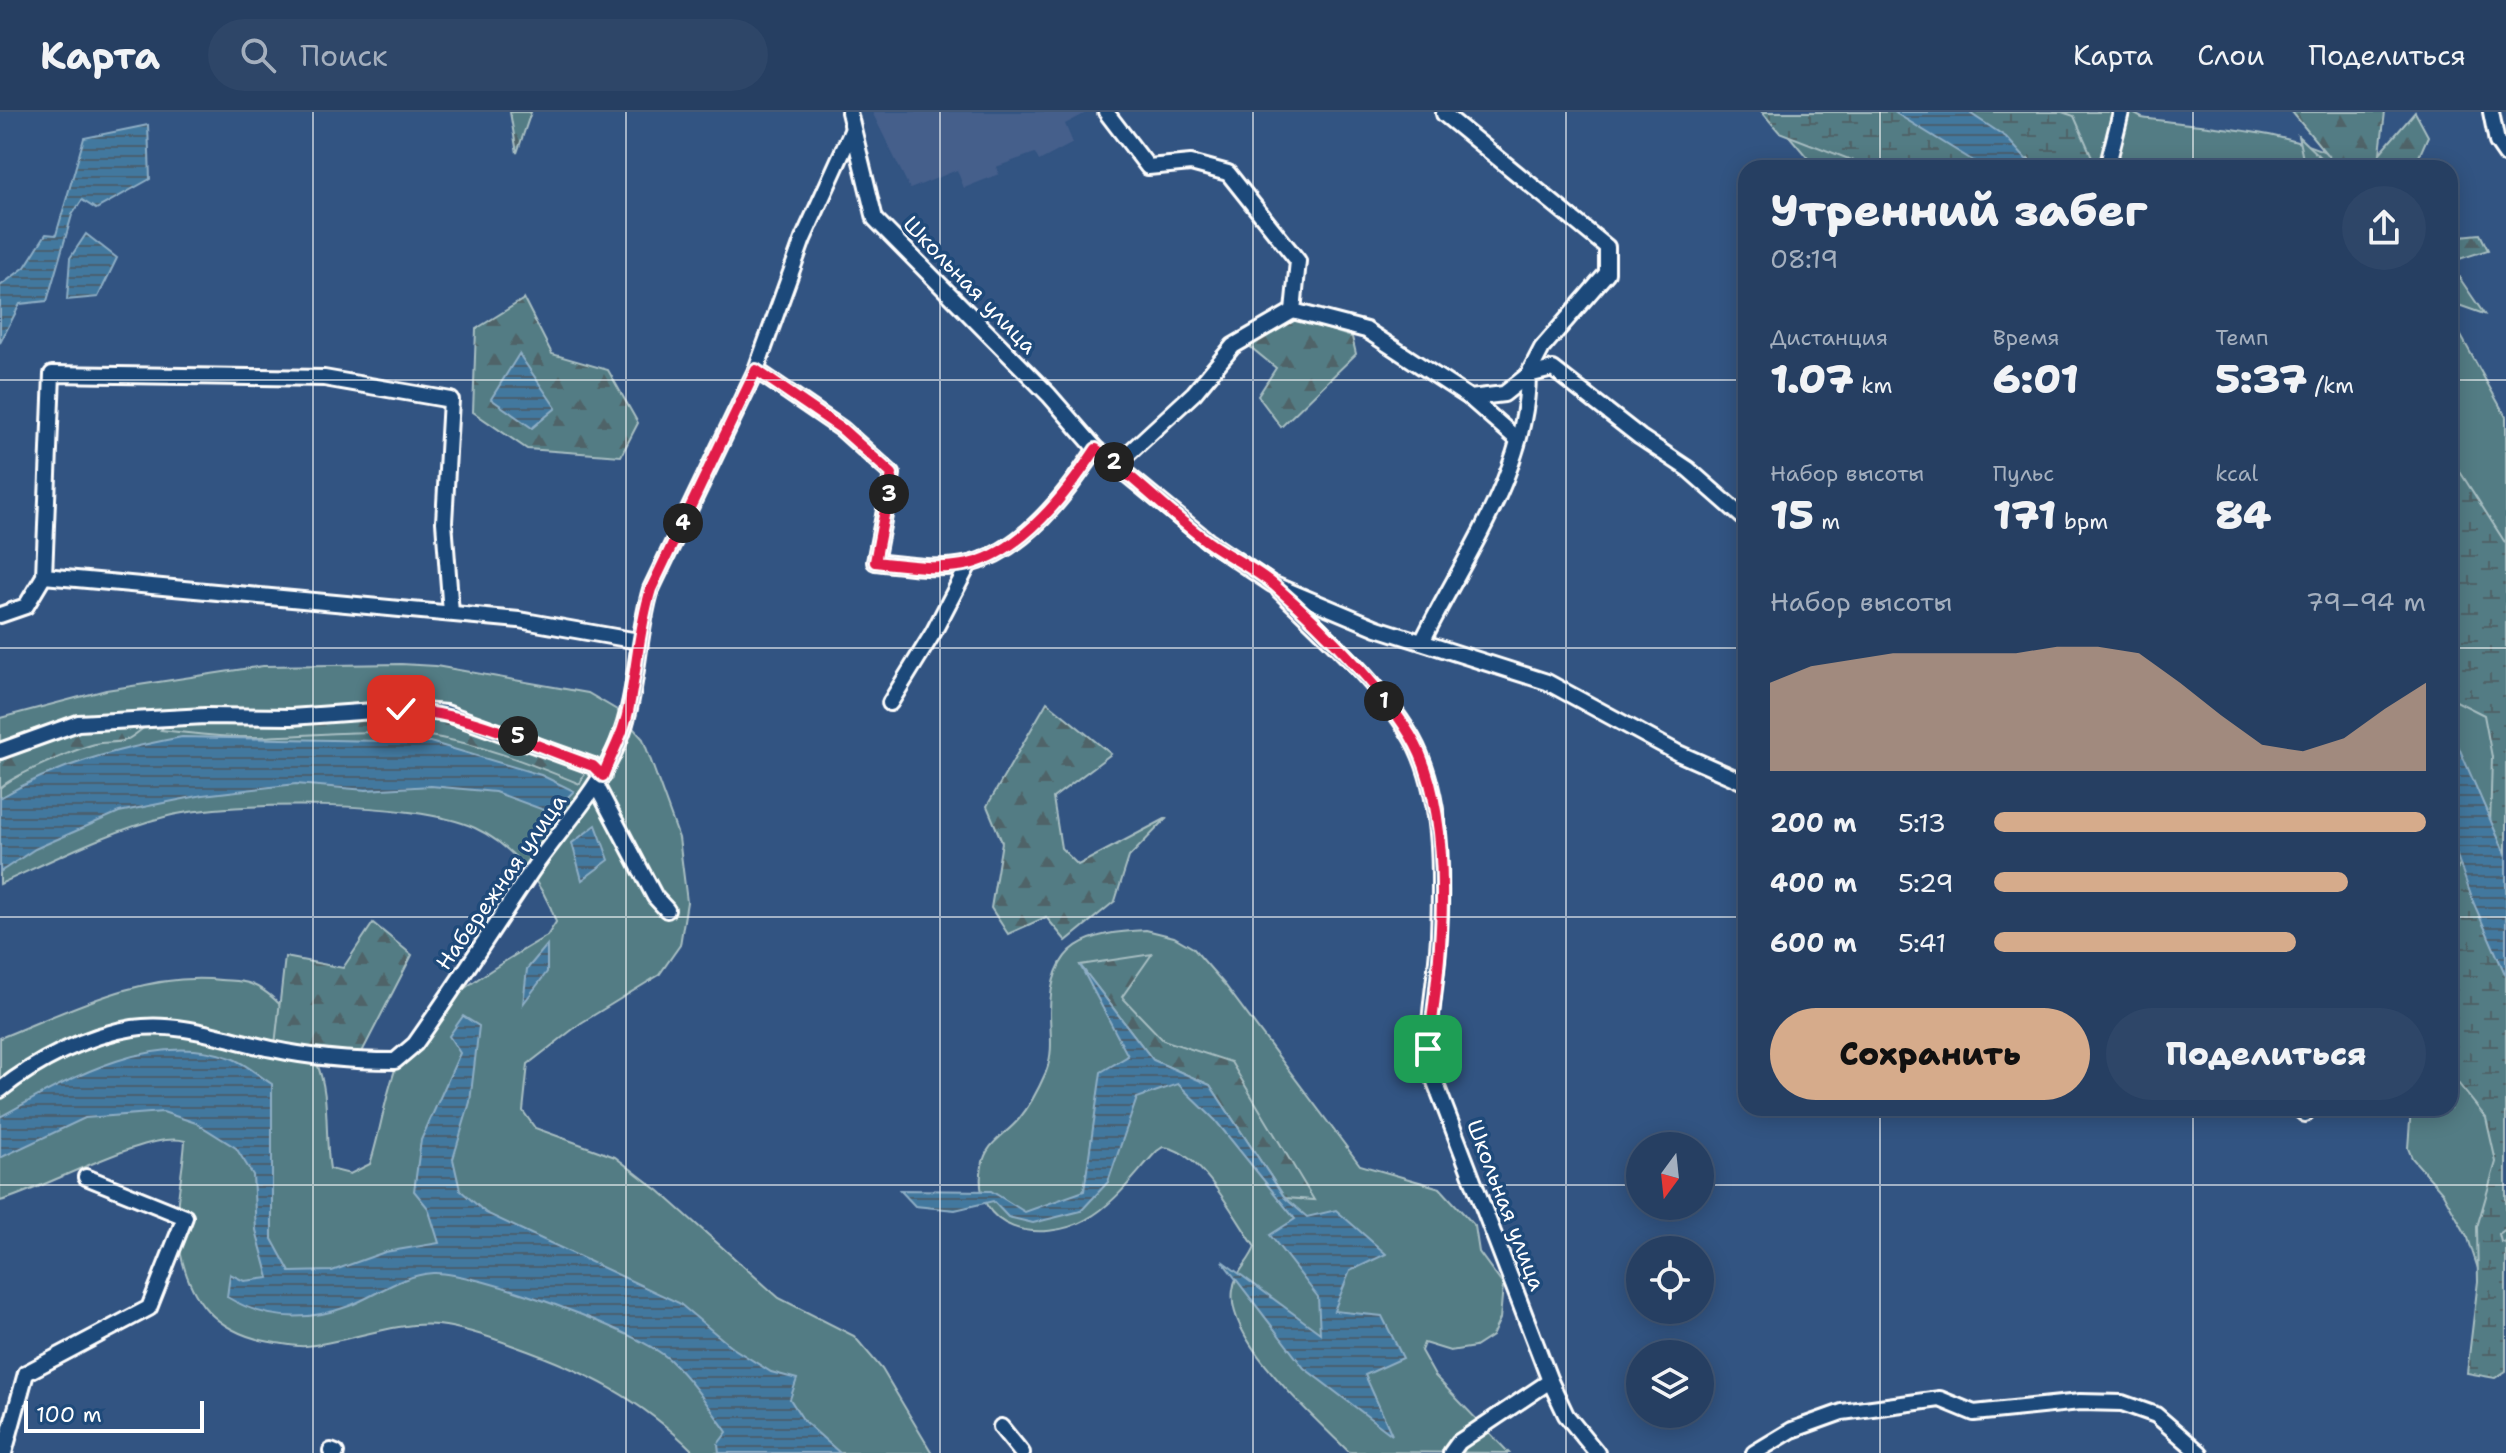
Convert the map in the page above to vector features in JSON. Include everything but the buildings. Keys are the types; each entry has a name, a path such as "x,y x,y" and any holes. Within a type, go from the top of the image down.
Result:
{"street":[{"name":"Школьная улица","path":"849,112 875,219 1049,395 1096,449 1208,541 1272,584 1327,636 1408,731 1421,756 1437,828 1440,873 1434,1012 1428,1049 1432,1074 1550,1381 1566,1415 1597,1453"},
{"path":"1106,112 1148,167 1191,163 1228,173 1298,261 1293,311"},
{"path":"2109,160 2121,112"},
{"path":"2491,112 2497,142 2506,155"},
{"path":"1444,114 1607,247 1607,273 1542,348 1528,375 1504,394 1470,398"},
{"path":"599,780 619,742 629,707 638,641 651,589 756,370 803,239 852,131"},
{"path":"1117,464 1194,393 1233,346 1293,311 1366,330 1470,398 1518,440"},
{"path":"1528,375 1553,369 1640,437 1688,469 1738,513"},
{"path":"756,370 842,429 892,474 875,562 925,567 969,564 1017,539 1071,487 1096,449"},
{"path":"0,615 26,606 44,576 52,374 324,378 451,400 444,522 451,613"},
{"path":"1422,642 1493,505 1528,407 1528,375"},
{"path":"890,703 933,633 969,564"},
{"path":"44,576 519,620 638,641"},
{"name":"Школьная улица","path":"1272,584 1377,628 1547,682 1678,753 1738,779"},
{"path":"0,751 78,723 205,716 291,717 401,709 446,713 487,725 593,766 655,897 667,910"},
{"name":"Набережная улица","path":"0,1090 78,1043 134,1028 183,1029 325,1058 395,1061 422,1035 512,899 599,780"},
{"path":"4,1453 26,1373 149,1308 185,1217 86,1177"},
{"path":"1451,1453 1459,1442 1550,1381"},
{"path":"1754,1453 1792,1430 1842,1412 1940,1399 1974,1413 2080,1402 2122,1403 2156,1415 2200,1453"},
{"path":"1001,1427 1022,1453"}],"shaded area":[{"path":"872,112 1088,112 1065,124 1073,143 1039,161 1035,153 996,167 999,174 964,188 957,170 910,189"},
{"path":"1894,112 1968,112 2006,137 2027,160 1972,160"},
{"path":"148,125 150,179 96,209 82,200 72,215 47,301 20,304 0,343 0,286 25,267 46,234 56,235 84,138"},
{"path":"86,234 117,258 98,297 67,300 70,258"},
{"path":"519,354 556,408 532,428 491,399"},
{"path":"182,737 430,742 541,775 574,791 552,813 495,792 431,786 366,790 296,784 203,795 119,812 35,849 0,872 0,798 43,776 88,759"},
{"path":"2458,745 2506,856 2506,976 2458,859"},
{"path":"596,825 609,860 582,880 572,843"},
{"path":"547,945 547,972 523,1004 527,969"},
{"path":"1080,965 1153,1060 1210,1085 1285,1198 1307,1217 1336,1210 1386,1254 1350,1271 1334,1311 1382,1316 1403,1358 1365,1375 1392,1435 1304,1368 1222,1261 1320,1333 1318,1297 1270,1235 1295,1219 1215,1120 1178,1084 1137,1098 1108,1182 1081,1211 1033,1223 1008,1217 993,1201 955,1210 915,1206 900,1190 991,1191 1025,1212 1084,1191 1101,1072 1128,1056"},
{"path":"463,1016 479,1026 470,1102 453,1159 460,1190 486,1213 679,1303 733,1348 771,1372 797,1379 790,1399 804,1421 840,1453 719,1453 718,1444 727,1432 693,1385 670,1360 627,1334 556,1305 484,1282 454,1275 421,1275 400,1281 349,1306 318,1315 286,1316 241,1305 227,1297 230,1274 244,1281 269,1278 256,1230 253,1175 236,1148 196,1123 163,1112 85,1118 0,1158 0,1117 53,1088 82,1074 141,1054 171,1050 201,1051 236,1060 272,1084 272,1239 290,1272 332,1271 385,1252 439,1243 428,1208 414,1191 421,1140 460,1053 449,1036"}],"green space":[{"path":"510,112 531,112 517,153"},
{"path":"1762,112 1939,112 1950,119 1974,112 2062,112 2074,116 2093,160 1851,160 1779,132"},
{"path":"1769,112 2131,112 2142,118 2280,138 2307,145 2342,160 1809,160"},
{"path":"2292,112 2385,112 2380,153 2415,112 2428,136 2418,160 2331,160"},
{"path":"2298,136 2323,160 2303,160"},
{"path":"2480,234 2488,250 2458,259 2458,236"},
{"path":"2458,276 2484,314 2458,305"},
{"path":"524,299 552,354 608,370 638,423 621,456 527,449 473,412 476,329"},
{"path":"1290,317 1352,337 1356,354 1281,427 1258,396 1276,368 1248,345"},
{"path":"2458,330 2506,417 2506,1297 2481,1278 2468,1238 2443,1193 2412,1158 2408,1148 2410,1116 2458,1116"},
{"path":"2458,469 2506,544 2506,1229 2499,1234 2501,1242 2506,1243 2506,1371 2495,1378 2467,1373 2478,1281 2477,1227 2496,1162 2486,1118 2458,1083 2458,868 2490,827 2492,757 2484,715 2458,702"},
{"path":"263,666 436,666 588,693 617,710 643,739 679,838 687,902 680,945 659,975 581,1023 528,1064 523,1111 535,1128 615,1157 659,1191 779,1298 854,1336 882,1369 932,1453 695,1453 654,1417 589,1377 505,1343 448,1326 405,1326 303,1346 276,1343 236,1331 220,1322 196,1296 182,1260 177,1214 185,1141 169,1140 122,1152 0,1201 0,1038 80,1005 136,987 192,979 251,984 281,1006 311,1050 324,1088 330,1169 350,1174 370,1164 395,1069 411,1039 444,1004 486,973 547,936 556,922 551,908 525,867 489,835 448,819 369,808 278,806 168,816 103,838 0,884 0,718 106,690"},
{"path":"1047,702 1111,754 1053,798 1061,848 1078,865 1167,818 1129,857 1115,901 1066,941 1046,917 1008,934 991,908 1002,842 987,806"},
{"path":"426,717 508,739 585,772 580,784 484,748 423,735 359,732 241,737 161,730 169,720"},
{"path":"156,718 126,740 99,743 74,751 30,770 0,788 0,761 37,741 94,726"},
{"path":"373,923 412,955 361,1054 275,1045 285,957 343,968"},
{"path":"1146,930 1174,937 1193,948 1225,985 1360,1165 1440,1188 1475,1226 1479,1252 1503,1285 1500,1319 1492,1336 1475,1347 1450,1351 1424,1343 1421,1351 1435,1376 1509,1453 1349,1452 1275,1377 1243,1332 1234,1310 1233,1290 1236,1278 1255,1247 1203,1172 1177,1151 1163,1147 1157,1151 1107,1205 1069,1227 1030,1231 1013,1227 998,1218 987,1205 981,1188 984,1158 992,1145 1027,1108 1046,1072 1051,1049 1052,989 1065,956 1090,939"},
{"path":"1152,954 1122,997 1163,1040 1231,1062 1314,1200 1285,1198 1210,1085 1153,1060 1080,965"}],"route":[{"path":"401,709 446,713 487,725 593,766 603,776 619,742 629,707 641,623 651,589 756,370 842,429 892,474 875,562 925,567 969,564 999,551 1017,539 1071,487 1096,449 1208,541 1272,584 1327,636 1408,731 1421,756 1429,784 1437,828 1440,873 1434,1012 1428,1049"}]}
